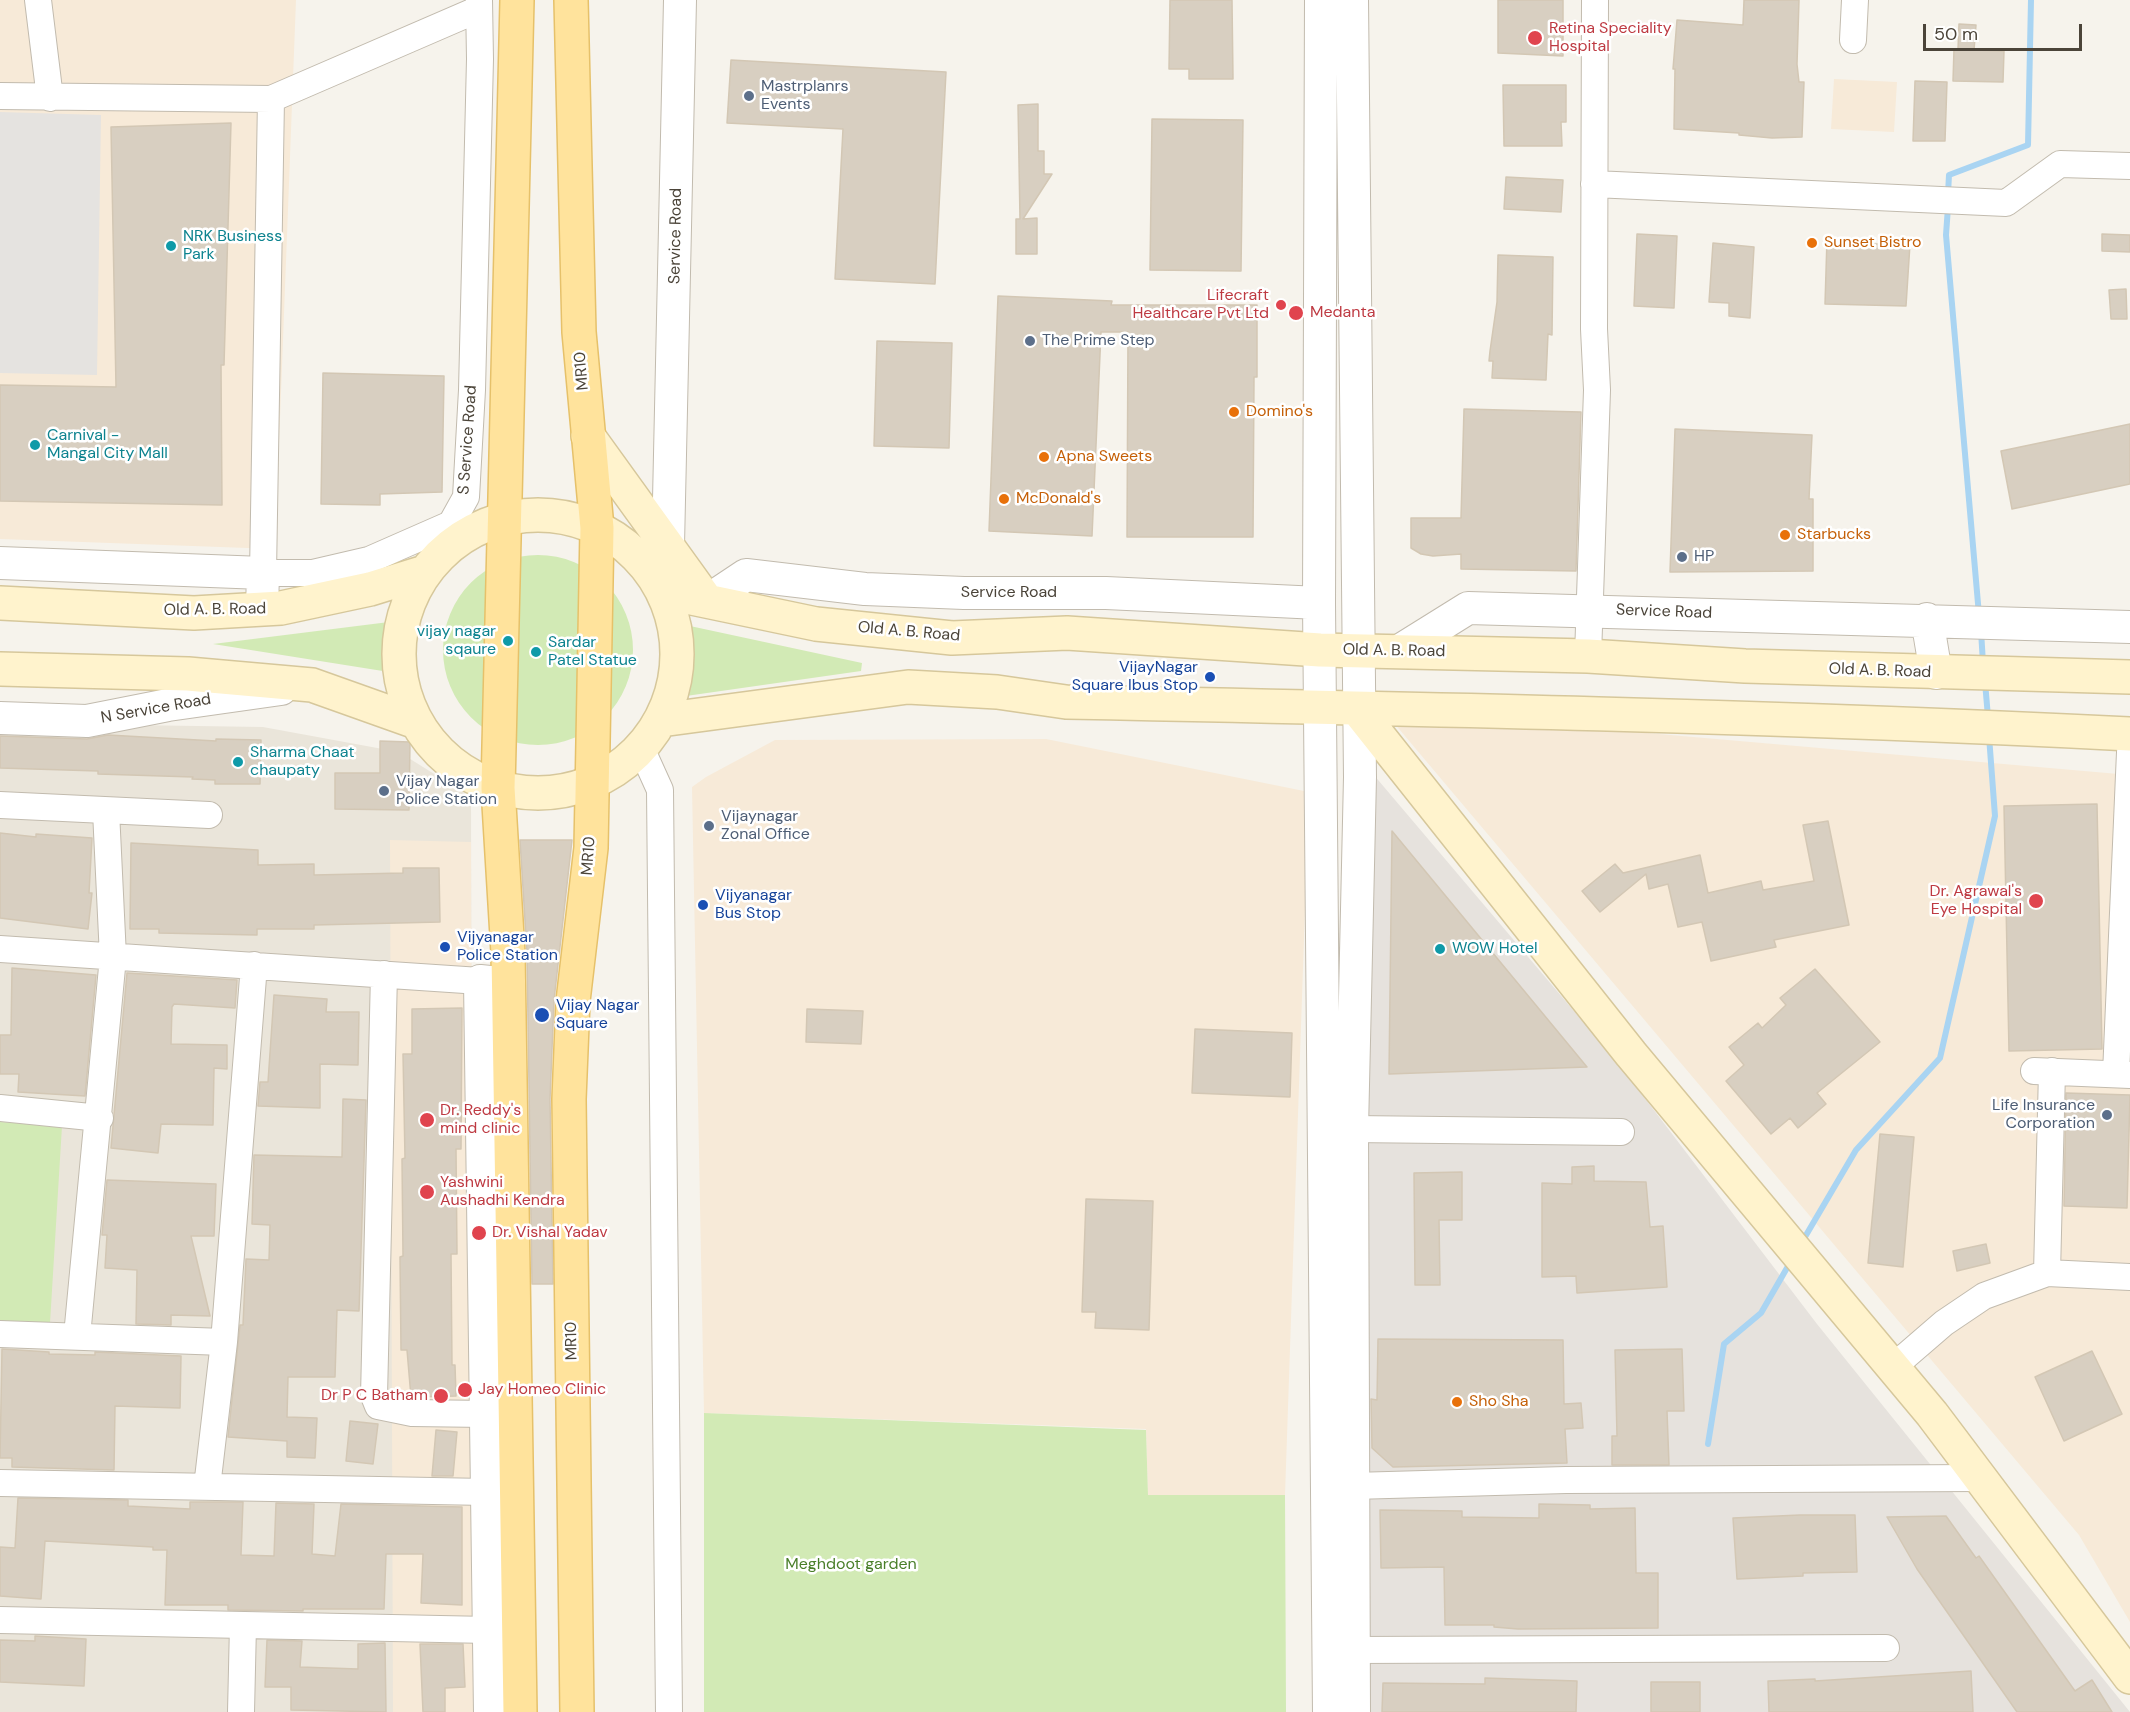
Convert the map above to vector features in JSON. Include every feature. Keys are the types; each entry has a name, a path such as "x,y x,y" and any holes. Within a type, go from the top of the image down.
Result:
{"main road":[{"path":"517,0 495,983 520,1712"},
{"name":"MR10","path":"571,0 579,332 597,528 591,848 573,1001 569,1099 578,1712"},
{"path":"588,436 707,602"},
{"path":"544,514 572,518 597,528 645,565 663,592 675,633 677,657 675,681 661,720 641,748 627,762 591,784 536,794 498,788 465,774 438,751 416,722 399,664 400,630 425,572 454,542 471,531 505,519 544,514"},
{"name":"Old A. B. Road","path":"0,603 194,613 281,608 369,589 425,572"},
{"name":"Old A. B. Road","path":"663,592 816,624 952,638 1067,633 1320,650 1588,656 1745,666 1994,675 2130,677"},
{"path":"0,669 188,674 312,685 416,722"},
{"path":"661,720 908,687 997,692 1066,702 1516,712 1946,725 2130,734"},
{"path":"1358,710 1631,1054 1893,1367 2130,1677"}],"street":[{"path":"38,0 50,98"},
{"name":"Service Road","path":"668,545 680,0"},
{"path":"1321,0 1319,603 1329,1712"},
{"path":"1352,0 1360,777 1352,1129 1354,1712"},
{"path":"1588,656 1597,390 1594,0"},
{"path":"1853,40 1855,0"},
{"path":"0,96 271,99 479,4"},
{"name":"S Service Road","path":"0,563 313,573 369,560 451,524 466,497 472,390 480,59 479,4"},
{"path":"262,609 271,99"},
{"path":"1594,184 2006,203 2060,164 2130,166"},
{"name":"Service Road","path":"707,602 746,575 865,589 964,593 1106,593 1319,603"},
{"name":"Service Road","path":"1399,651 1468,608 1988,621 2130,627"},
{"path":"1934,620 1941,673"},
{"name":"N Service Road","path":"0,718 87,721 168,705 312,685"},
{"path":"641,748 660,789 669,1712"},
{"path":"2047,1273 2043,1071 2123,1074 2130,752"},
{"path":"0,805 106,812 209,815"},
{"path":"77,1336 100,1118 113,957 106,812"},
{"path":"0,949 495,983 486,1414 490,1712"},
{"path":"207,1487 225,1342 254,965"},
{"path":"384,974 374,1396 378,1406 412,1413 486,1414"},
{"path":"0,1108 100,1118"},
{"path":"1352,1129 1621,1132"},
{"path":"1893,1367 1944,1323 1984,1296 2047,1273 2130,1277"},
{"path":"0,1334 225,1342"},
{"path":"1353,1486 1578,1480 1980,1478"},
{"path":"0,1483 487,1492"},
{"path":"0,1620 489,1630"},
{"path":"241,1712 243,1625"},
{"path":"1354,1650 1886,1648"}],"shaded area":[{"path":"0,0 296,0 275,549 0,539"},
{"path":"1834,79 1897,82 1894,132 1831,129"},
{"path":"0,112 101,115 97,375 0,373"},
{"path":"1383,710 2130,775 2130,1622 2079,1535"},
{"path":"0,723 263,727 399,752 471,797 473,1712 0,1712"},
{"path":"1046,739 1309,792 1285,1495 1148,1495 1146,1429 704,1413 692,787 706,777 775,740"},
{"path":"1373,774 1618,1063 1817,1324 2130,1712 1364,1712 1363,1033"},
{"path":"390,840 471,842 473,1712 393,1712"}],"green space":[{"path":"538,555 574,562 591,571 605,583 617,597 626,614 633,650 626,686 617,703 605,717 591,729 574,738 538,745 502,738 485,729 471,717 459,703 450,686 443,650 450,614 459,597 471,583 485,571 502,562"},
{"path":"389,622 389,672 213,644"},
{"path":"690,626 862,663 861,671 686,696 693,662"},
{"path":"0,1122 62,1126 50,1323 0,1321"},
{"name":"Meghdoot garden","path":"704,1413 1146,1430 1148,1495 1285,1495 1286,1712 704,1712"}],"building":[{"path":"1170,0 1232,0 1233,79 1189,79 1189,69 1169,69"},
{"path":"1498,0 1563,0 1563,56 1498,53"},
{"path":"1744,0 1799,0 1797,64 1799,82 1804,82 1802,137 1772,138 1739,135 1739,133 1674,129 1675,69 1673,69 1677,20 1743,25"},
{"path":"1959,24 1976,25 1974,50 2004,51 2003,82 1953,81 1954,49 1958,49"},
{"path":"731,60 946,72 935,284 835,279 843,129 727,123"},
{"path":"1915,81 1947,82 1945,141 1913,141"},
{"path":"1503,85 1566,85 1566,122 1561,122 1562,146 1504,146"},
{"path":"1038,104 1038,151 1044,151 1044,174 1052,174 1023,219 1037,218 1037,254 1016,254 1016,219 1020,219 1018,105"},
{"path":"1152,119 1243,120 1241,271 1150,270"},
{"path":"231,123 224,365 221,365 222,505 0,501 0,385 116,387 111,127"},
{"path":"1506,177 1563,180 1561,212 1504,209"},
{"path":"1637,234 1677,236 1674,308 1634,306"},
{"path":"2102,234 2130,235 2130,252 2102,251"},
{"path":"1827,239 1857,240 1857,244 1910,244 1906,306 1825,304"},
{"path":"1713,243 1754,247 1750,318 1729,316 1729,303 1709,302"},
{"path":"1498,255 1553,257 1552,335 1548,334 1546,380 1492,378 1493,361 1489,361 1497,302"},
{"path":"2126,289 2127,319 2111,319 2109,290"},
{"path":"998,296 1112,301 1111,305 1257,305 1253,537 1127,537 1128,332 1101,332 1092,536 989,531"},
{"path":"877,341 952,343 949,448 874,446"},
{"path":"323,373 444,376 442,492 380,494 380,505 321,504"},
{"path":"1464,409 1581,412 1576,571 1461,569 1461,554 1433,556 1421,554 1411,548 1411,518 1461,518"},
{"path":"2130,424 2130,484 2012,509 2001,451"},
{"path":"1675,429 1812,435 1809,499 1813,499 1813,571 1670,572"},
{"path":"108,735 216,741 216,739 261,740 260,784 215,784 215,780 192,779 193,777 98,774 98,771 0,768 0,736 87,739"},
{"path":"380,741 410,742 409,810 335,809 335,773 380,773"},
{"path":"2097,804 2102,1049 2009,1051 2004,806"},
{"path":"1828,821 1849,925 1774,940 1776,947 1711,961 1702,922 1678,927 1668,884 1649,889 1646,874 1600,912 1582,891 1615,864 1623,873 1700,855 1708,893 1761,881 1763,890 1814,881 1803,825"},
{"name":"WOW Hotel","path":"1392,831 1587,1067 1389,1074"},
{"path":"0,833 36,837 36,834 92,838 89,893 92,893 88,929 0,918"},
{"path":"520,840 572,840 554,1000 550,1099 553,1284 532,1284 527,953"},
{"path":"131,843 258,850 258,865 314,864 314,875 403,873 403,868 439,868 440,922 314,925 314,929 257,929 257,935 159,933 159,929 130,929"},
{"path":"12,968 96,975 85,1096 18,1092 19,1074 0,1074 0,1035 11,1035"},
{"path":"1815,969 1880,1042 1817,1093 1826,1104 1798,1128 1790,1118 1771,1134 1726,1081 1744,1065 1729,1047 1758,1023 1762,1028 1786,1005 1780,998"},
{"path":"127,973 237,980 235,1008 174,1004 172,1007 171,1044 227,1045 227,1069 214,1068 213,1125 161,1124 158,1153 111,1148"},
{"path":"274,995 327,999 326,1012 359,1012 358,1065 320,1064 320,1108 258,1106 260,1082 268,1082"},
{"path":"462,1008 461,1149 456,1149 457,1254 451,1254 452,1365 455,1365 456,1396 411,1397 407,1350 401,1350 402,1159 405,1158 403,1054 412,1054 412,1009"},
{"path":"807,1009 863,1011 861,1044 806,1042"},
{"path":"1195,1029 1292,1033 1290,1097 1192,1093"},
{"path":"2066,1093 2130,1095 2127,1208 2064,1206"},
{"path":"343,1099 366,1100 359,1311 337,1310 335,1377 288,1377 287,1417 317,1418 315,1458 287,1457 287,1441 228,1437 240,1325 243,1325 246,1259 269,1260 270,1225 252,1224 254,1155 342,1157"},
{"path":"1880,1134 1914,1137 1903,1267 1868,1263"},
{"path":"1594,1166 1594,1181 1646,1182 1650,1227 1663,1226 1667,1287 1577,1293 1576,1276 1542,1277 1542,1183 1572,1184 1572,1167"},
{"path":"1462,1172 1462,1220 1439,1220 1440,1285 1415,1285 1414,1173"},
{"path":"107,1180 216,1184 214,1236 191,1236 210,1316 171,1315 171,1325 136,1324 137,1270 105,1268 107,1235 102,1235"},
{"path":"1086,1199 1153,1201 1149,1330 1095,1328 1096,1312 1082,1312"},
{"path":"1986,1244 1990,1263 1957,1271 1953,1251"},
{"path":"1378,1339 1563,1340 1564,1404 1581,1403 1583,1428 1565,1429 1567,1463 1393,1467 1372,1448 1371,1399 1377,1400"},
{"path":"2,1349 49,1352 49,1354 95,1355 95,1352 181,1356 180,1408 115,1406 114,1470 12,1467 12,1458 0,1458"},
{"path":"1682,1349 1684,1411 1667,1411 1669,1465 1612,1465 1612,1436 1617,1436 1615,1350"},
{"path":"2092,1351 2122,1414 2064,1441 2035,1377"},
{"path":"350,1421 378,1424 373,1464 346,1461"},
{"path":"436,1430 457,1432 453,1476 432,1476"},
{"path":"18,1498 128,1500 128,1506 190,1509 190,1502 243,1502 241,1555 274,1556 276,1503 314,1504 312,1554 335,1556 341,1504 462,1507 462,1605 421,1603 423,1554 386,1554 384,1609 228,1610 228,1605 165,1605 167,1550 153,1550 153,1547 45,1541 41,1599 0,1596 0,1547 15,1548"},
{"path":"1539,1504 1590,1505 1590,1509 1635,1508 1636,1573 1658,1573 1658,1628 1518,1629 1494,1627 1494,1625 1445,1625 1444,1567 1381,1568 1380,1510 1462,1511 1462,1517 1539,1518"},
{"path":"1855,1515 1857,1572 1803,1573 1803,1576 1737,1579 1733,1518"},
{"path":"1946,1516 1976,1558 1979,1556 2075,1691 2092,1680 2112,1712 2017,1712 1917,1569 1887,1517"},
{"path":"35,1636 86,1639 84,1686 0,1682 0,1640 35,1641"},
{"path":"267,1640 302,1641 300,1667 358,1669 358,1644 385,1643 386,1712 291,1710 291,1687 265,1687"},
{"path":"420,1644 463,1644 465,1687 445,1688 445,1712 423,1712"},
{"path":"1971,1671 1973,1712 1769,1712 1768,1681 1815,1679 1815,1681"},
{"path":"1485,1678 1577,1681 1576,1712 1382,1712 1383,1683 1485,1684"},
{"path":"1651,1682 1700,1682 1700,1712 1651,1712"}],"waterway":[{"path":"1948,194 1949,175 2028,145 2031,0"},
{"path":"1948,207 1946,235 1979,615"},
{"path":"1981,631 1983,663"},
{"path":"1985,682 1988,717"},
{"path":"1802,1242 1856,1150 1940,1058 1995,816 1989,736"},
{"path":"1708,1444 1724,1344 1761,1313 1791,1261"}],"place":[{"name":"Retina Speciality Hospital","path":"1535,38"},
{"name":"Mastrplanrs Events","path":"749,96"},
{"name":"Sunset Bistro","path":"1812,243"},
{"name":"NRK Business Park","path":"171,246"},
{"name":"Lifecraft Healthcare Pvt Ltd","path":"1281,305"},
{"name":"Medanta","path":"1296,313"},
{"name":"The Prime Step","path":"1030,341"},
{"name":"Domino's","path":"1234,412"},
{"name":"Carnival - Mangal City Mall","path":"35,445"},
{"name":"Apna Sweets","path":"1044,457"},
{"name":"McDonald's","path":"1004,499"},
{"name":"Starbucks","path":"1785,535"},
{"name":"HP","path":"1682,557"},
{"name":"vijay nagar sqaure","path":"508,641"},
{"name":"Sardar Patel Statue","path":"536,652"},
{"name":"VijayNagar Square Ibus Stop","path":"1210,677"},
{"name":"Sharma Chaat chaupaty","path":"238,762"},
{"name":"Vijay Nagar Police Station","path":"384,791"},
{"name":"Vijaynagar Zonal Office","path":"709,826"},
{"name":"Dr. Agrawal's Eye Hospital","path":"2036,901"},
{"name":"Vijyanagar Bus Stop","path":"703,905"},
{"name":"Vijyanagar Police Station","path":"445,947"},
{"name":"WOW Hotel","path":"1440,949"},
{"name":"Vijay Nagar Square","path":"542,1015"},
{"name":"Life Insurance Corporation","path":"2107,1115"},
{"name":"Dr. Reddy's mind clinic","path":"427,1120"},
{"name":"Yashwini Aushadhi Kendra","path":"427,1192"},
{"name":"Dr. Vishal Yadav","path":"479,1233"},
{"name":"Jay Homeo Clinic","path":"465,1390"},
{"name":"Dr P C Batham","path":"441,1396"},
{"name":"Sho Sha","path":"1457,1402"}]}
